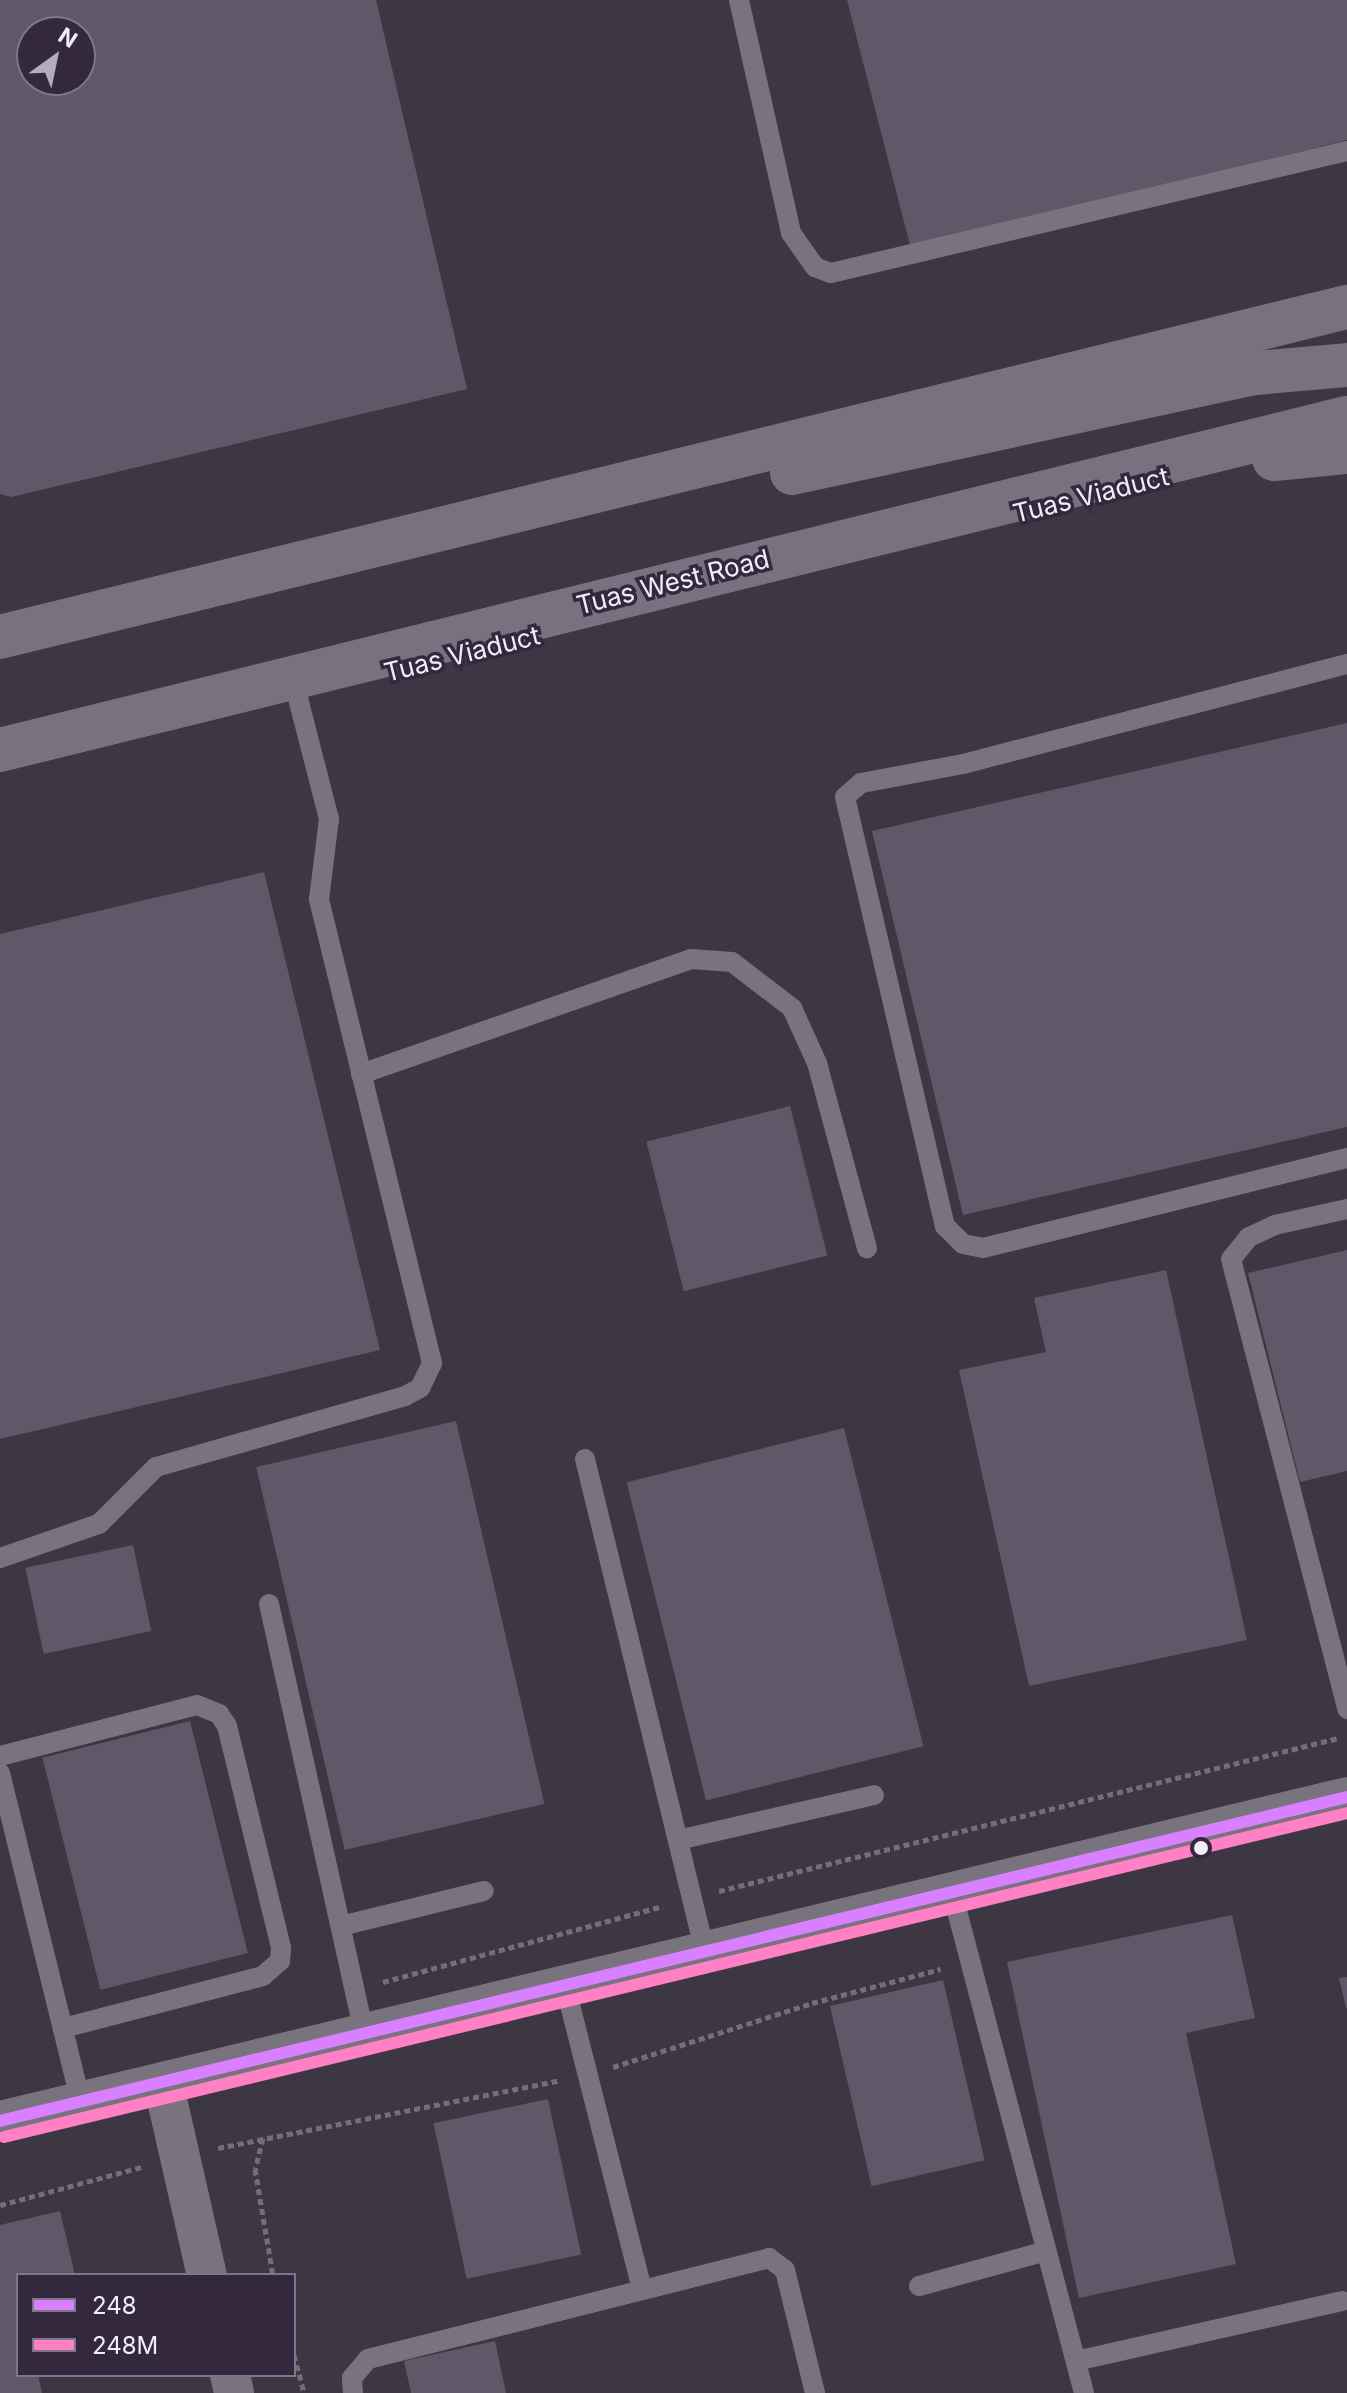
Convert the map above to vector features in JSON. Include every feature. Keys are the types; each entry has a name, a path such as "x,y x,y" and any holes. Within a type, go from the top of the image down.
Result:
{"main road":[{"path":"0,637 1347,307"},
{"path":"0,644 1256,373 1347,365"},
{"name":"Tuas West Road","path":"0,750 292,675 1347,418"},
{"name":"Tuas Viaduct","path":"0,770 1211,465 1347,452"}],"street":[{"path":"0,2121 1347,1797"},
{"path":"163,2082 207,2273"}],"lane":[{"path":"739,0 791,233 815,267 831,273 1347,151"},
{"path":"1347,664 963,764 861,783 845,797 945,1226 963,1244 983,1248 1347,1158"},
{"path":"0,1558 99,1524 156,1467 420,1388 432,1363 319,899 329,819 292,675"},
{"path":"361,1074 691,959 732,962 792,1008 817,1063 867,1248"},
{"path":"1347,1209 1275,1225 1249,1237 1231,1259 1343,1678 1347,1709"},
{"path":"585,1459 705,1952"},
{"path":"269,1604 364,2033"},
{"path":"0,1756 197,1705 219,1714 227,1726 281,1948 280,1961 263,1976 63,2028"},
{"path":"0,1773 81,2102"},
{"path":"678,1840 874,1795"},
{"path":"341,1926 484,1891"},
{"path":"952,1892 972,1960 1043,2252 1084,2393"},
{"path":"565,1985 642,2289"},
{"path":"919,2286 1043,2252"},
{"path":"353,2393 352,2378 368,2359 769,2258 785,2270 815,2393"},
{"path":"1076,2361 1342,2301"}],"path":[{"path":"692,1898 1347,1736"},
{"path":"0,2205 263,2138 587,2075 812,2003 972,1960"},
{"path":"263,2138 255,2169 273,2273"},
{"path":"296,2363 304,2393"}],"building":[{"path":"0,0 376,0 467,389 11,497 0,494"},
{"path":"847,0 1347,0 1347,140 911,249"},
{"path":"1347,723 1347,1127 963,1215 872,831"},
{"path":"264,872 380,1350 0,1439 0,934"},
{"path":"790,1106 827,1255 684,1291 646,1142"},
{"path":"1347,1250 1347,1471 1300,1482 1248,1273"},
{"path":"1166,1270 1247,1640 1029,1686 959,1370 1046,1352 1034,1298"},
{"path":"456,1421 544,1804 345,1850 256,1467"},
{"path":"844,1428 923,1746 706,1800 627,1482"},
{"path":"133,1545 151,1631 44,1654 25,1568"},
{"path":"190,1721 248,1953 100,1990 43,1758"},
{"path":"1232,1915 1255,2018 1186,2033 1236,2264 1079,2298 1007,1962"},
{"path":"1347,1977 1347,2008 1346,2008 1339,1978"},
{"path":"943,1980 985,2160 872,2186 830,2006"},
{"path":"548,2099 581,2255 467,2279 434,2123"},
{"path":"60,2211 75,2273 16,2273 16,2377 38,2377 42,2393 0,2393 0,2225"},
{"path":"495,2341 506,2393 411,2393 404,2361"}],"transit line":[{"name":"248","path":"0,2121 1347,1797"},
{"name":"248M","path":"4,2137 1347,1813"}]}
